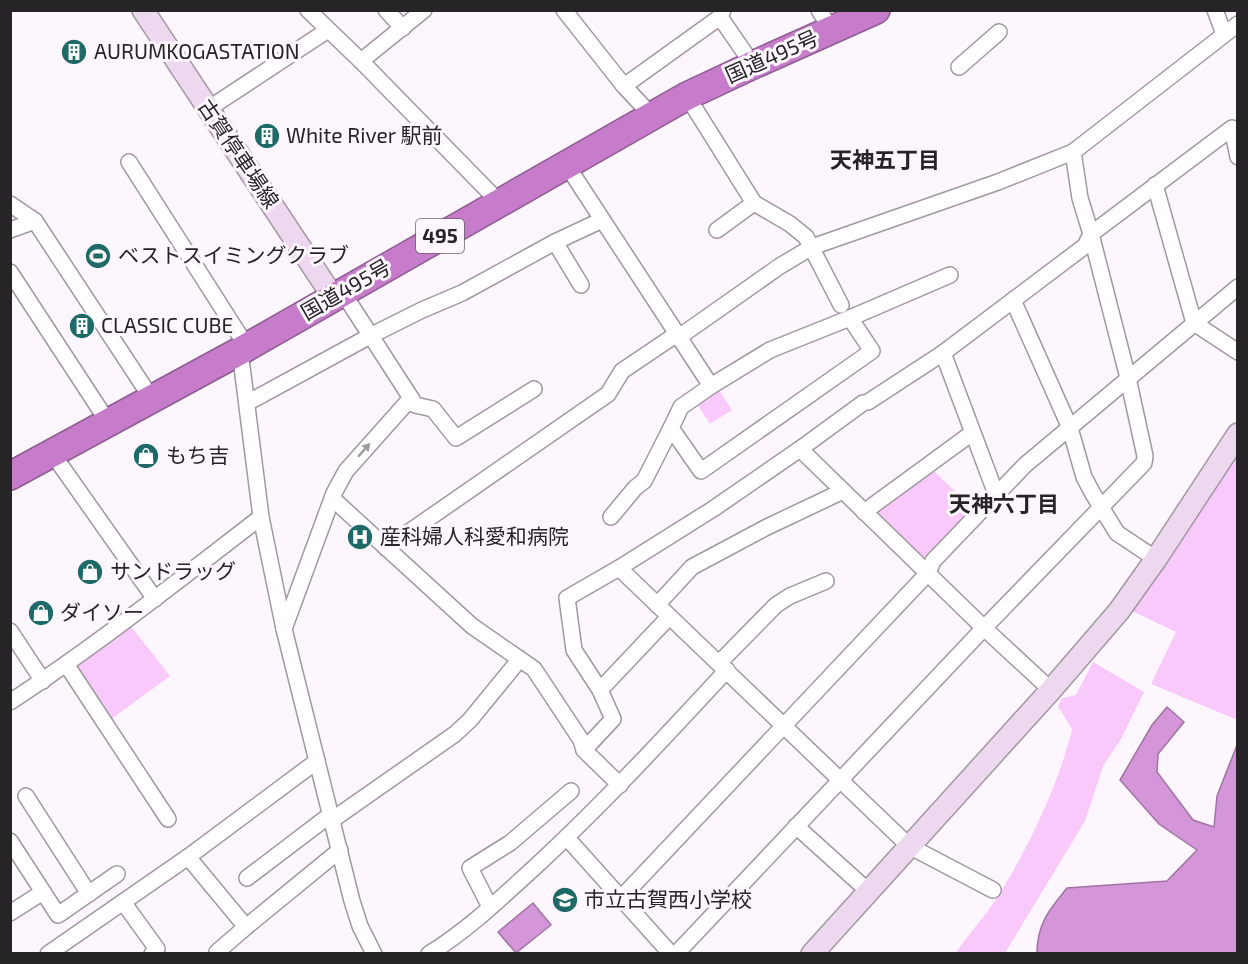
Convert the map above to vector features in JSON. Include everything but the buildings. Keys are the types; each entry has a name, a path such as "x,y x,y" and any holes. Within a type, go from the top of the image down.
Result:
{"highway":[{"name":"国道495号","path":"10,476 243,349 687,96 753,65 825,20 870,12"}],"street":[{"name":"古賀停車場線","path":"143,10 333,297"},
{"path":"309,10 499,202"},
{"path":"386,10 403,28"},
{"path":"361,61 424,10"},
{"path":"564,10 624,86 652,116"},
{"path":"1215,10 1224,34"},
{"path":"624,86 721,14 753,65"},
{"path":"386,548 608,394 622,371 671,338 679,337 812,247 998,182 1073,152 1238,24"},
{"path":"208,109 328,30"},
{"path":"959,67 999,32"},
{"path":"687,96 754,203 806,237 841,304"},
{"path":"1235,126 1238,157"},
{"path":"584,750 613,719 600,690 574,650 567,598 713,509 863,403 943,354 1085,246 1091,234 1235,126"},
{"path":"676,954 840,779 1144,463 1128,378 1080,198 1073,152"},
{"path":"129,162 243,349 261,517 284,629 357,918 374,954"},
{"path":"566,164 711,386"},
{"path":"1155,185 1194,323 1238,352"},
{"path":"717,230 754,203"},
{"path":"10,204 35,222 152,399"},
{"path":"247,403 370,336 462,293 555,242 602,220"},
{"path":"10,230 35,222"},
{"path":"555,242 581,285"},
{"path":"10,272 108,422"},
{"path":"611,517 635,488 644,481 681,407 770,350 950,275"},
{"path":"622,897 928,573 933,561 1025,465 1238,287"},
{"path":"333,297 347,299 415,405 433,409 456,438 534,389"},
{"path":"1013,300 1070,428 1084,477 1117,533 1155,560"},
{"path":"671,428 701,471 872,351 850,318"},
{"path":"943,354 996,494"},
{"path":"284,629 334,493 346,471 411,398"},
{"path":"864,512 972,433"},
{"path":"812,954 1051,690 1119,611 1238,434"},
{"path":"800,449 1051,690"},
{"path":"52,453 155,599"},
{"path":"657,605 692,567 767,527 843,491"},
{"path":"333,499 472,626 534,669 581,740 584,750 620,785"},
{"path":"10,702 43,681 155,599 261,517"},
{"path":"619,567 909,846 993,890"},
{"path":"429,954 490,907 567,838 620,785 776,605 790,596 826,581"},
{"path":"600,690 669,617"},
{"path":"10,631 43,681"},
{"path":"247,878 455,734 470,720 520,659"},
{"path":"66,664 168,819"},
{"path":"56,950 188,857 317,761"},
{"path":"490,907 470,868 510,843 571,791"},
{"path":"26,796 89,894"},
{"path":"796,826 868,891"},
{"path":"567,838 671,954"},
{"path":"10,841 58,915 117,874"},
{"path":"217,952 340,850"},
{"path":"188,857 246,927"},
{"path":"10,913 43,892"},
{"path":"123,903 157,949 152,954"}],"shaded area":[{"path":"719,390 732,410 710,424 697,404"},
{"path":"1237,455 1238,712 1235,719 1151,684 1176,632 1132,611"},
{"path":"932,469 972,508 926,556 922,557 876,516 877,509"},
{"path":"129,624 170,676 107,722 75,670 77,665"},
{"path":"1093,662 1144,692 1121,739 1103,766 1085,821 1005,953 955,954 1006,884 1040,818 1059,772 1072,729 1058,706 1062,698 1076,695"},
{"path":"1167,707 1184,722 1158,754 1157,772 1193,820 1214,827 1217,796 1237,745 1237,953 1037,953 1039,934 1045,918 1067,888 1167,881 1197,850 1159,824 1120,780 1152,725"},
{"path":"533,903 551,925 516,953 498,932"}],"place":[{"name":"AURUMKOGASTATION","path":"74,52"},
{"name":"White River 駅前","path":"267,136"},
{"name":"ベストスイミングクラブ","path":"98,256"},
{"name":"CLASSIC CUBE","path":"82,326"},
{"name":"もち吉","path":"146,456"},
{"name":"産科婦人科愛和病院","path":"360,537"},
{"name":"サンドラッグ","path":"90,572"},
{"name":"ダイソー","path":"41,613"},
{"name":"市立古賀西小学校","path":"565,900"}],"district":[{"name":"天神五丁目","path":"885,160"},
{"name":"天神六丁目","path":"1004,504"}]}
